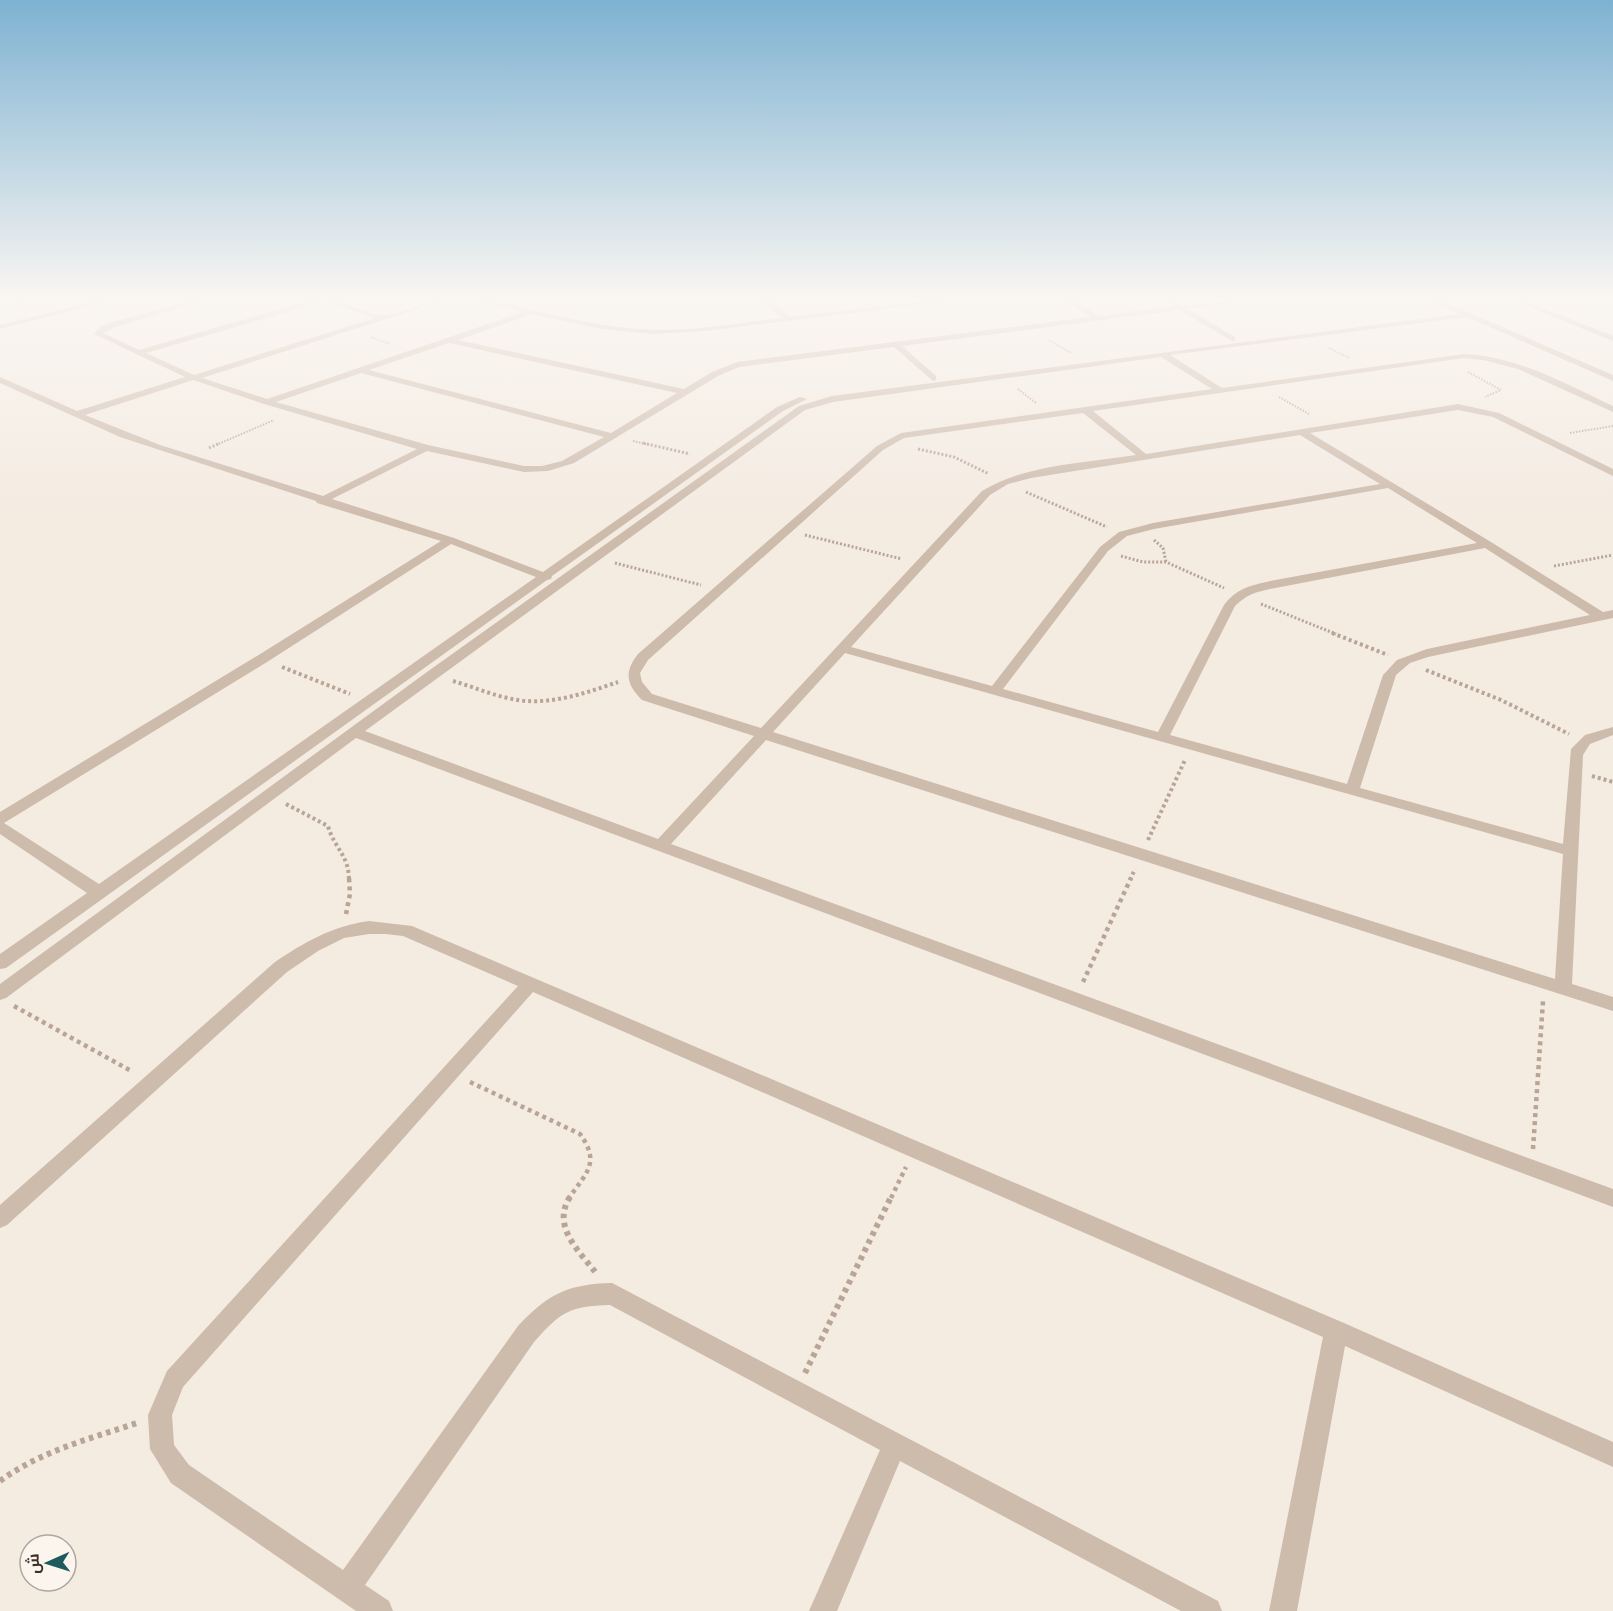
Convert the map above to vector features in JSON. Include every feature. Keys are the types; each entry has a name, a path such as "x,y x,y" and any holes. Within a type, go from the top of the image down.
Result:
{"street":[{"path":"183,373 267,402 426,448 524,469 541,470 571,462 718,373"},
{"path":"78,414 204,373"},
{"path":"267,402 351,373"},
{"path":"372,373 612,436"},
{"path":"599,373 685,392"},
{"path":"928,373 933,378"},
{"path":"0,963 548,577 780,409 796,401 827,393 977,373"},
{"path":"0,993 432,675 795,412 811,404 832,399 1011,373"},
{"path":"1193,373 1220,390"},
{"path":"1341,373 912,434 891,440 643,657 634,667 632,678 637,687 647,696 1613,1004"},
{"path":"1531,373 1613,409"},
{"path":"0,380 123,435 321,501 450,540 548,577"},
{"path":"660,846 986,493 1004,482 1030,475 1446,408 1485,411 1613,473"},
{"path":"1084,409 1144,457"},
{"path":"1300,431 1529,571 1606,615"},
{"path":"321,501 426,448"},
{"path":"995,690 1104,549 1123,534 1153,526 1389,485"},
{"path":"0,819 262,659 450,540"},
{"path":"1162,737 1230,605 1239,595 1270,585 1487,544"},
{"path":"1353,790 1390,675 1403,661 1427,652 1606,615"},
{"path":"842,648 1569,851"},
{"path":"1563,988 1576,755 1583,742 1591,737 1613,731"},
{"path":"356,733 1613,1198"},
{"path":"227,803 247,812"},
{"path":"0,827 100,893"},
{"path":"0,1218 281,967 311,945 343,931 376,926 406,930 1336,1331 1613,1455"},
{"path":"379,1611 180,1474 162,1449 160,1415 175,1379 530,984"},
{"path":"346,1588 526,1334 549,1308 580,1294 612,1294 1208,1611"},
{"path":"1283,1611 1336,1331"},
{"path":"823,1611 895,1444"}],"path":[{"path":"1471,373 1501,390 1499,393 1480,398 1477,402 1485,411"},
{"path":"1001,376 1051,414"},
{"path":"1257,385 1331,426"},
{"path":"188,458 297,410"},
{"path":"1542,438 1613,426"},
{"path":"612,436 712,459"},
{"path":"786,531 921,563"},
{"path":"1104,549 1132,560 1166,562 1239,595 1501,700 1583,742"},
{"path":"1529,571 1613,555"},
{"path":"594,558 719,589"},
{"path":"262,659 369,701"},
{"path":"432,675 513,699 539,701 565,698 632,678"},
{"path":"269,795 328,826 332,840 344,854 349,866 350,887 343,931"},
{"path":"1531,1168 1544,982"},
{"path":"10,1004 153,1083"},
{"path":"450,1072 580,1134 590,1144 593,1157 588,1172 564,1209 563,1225 570,1238 612,1294"},
{"path":"796,1392 915,1150"},
{"path":"0,1480 11,1471 36,1458 160,1415"}]}
